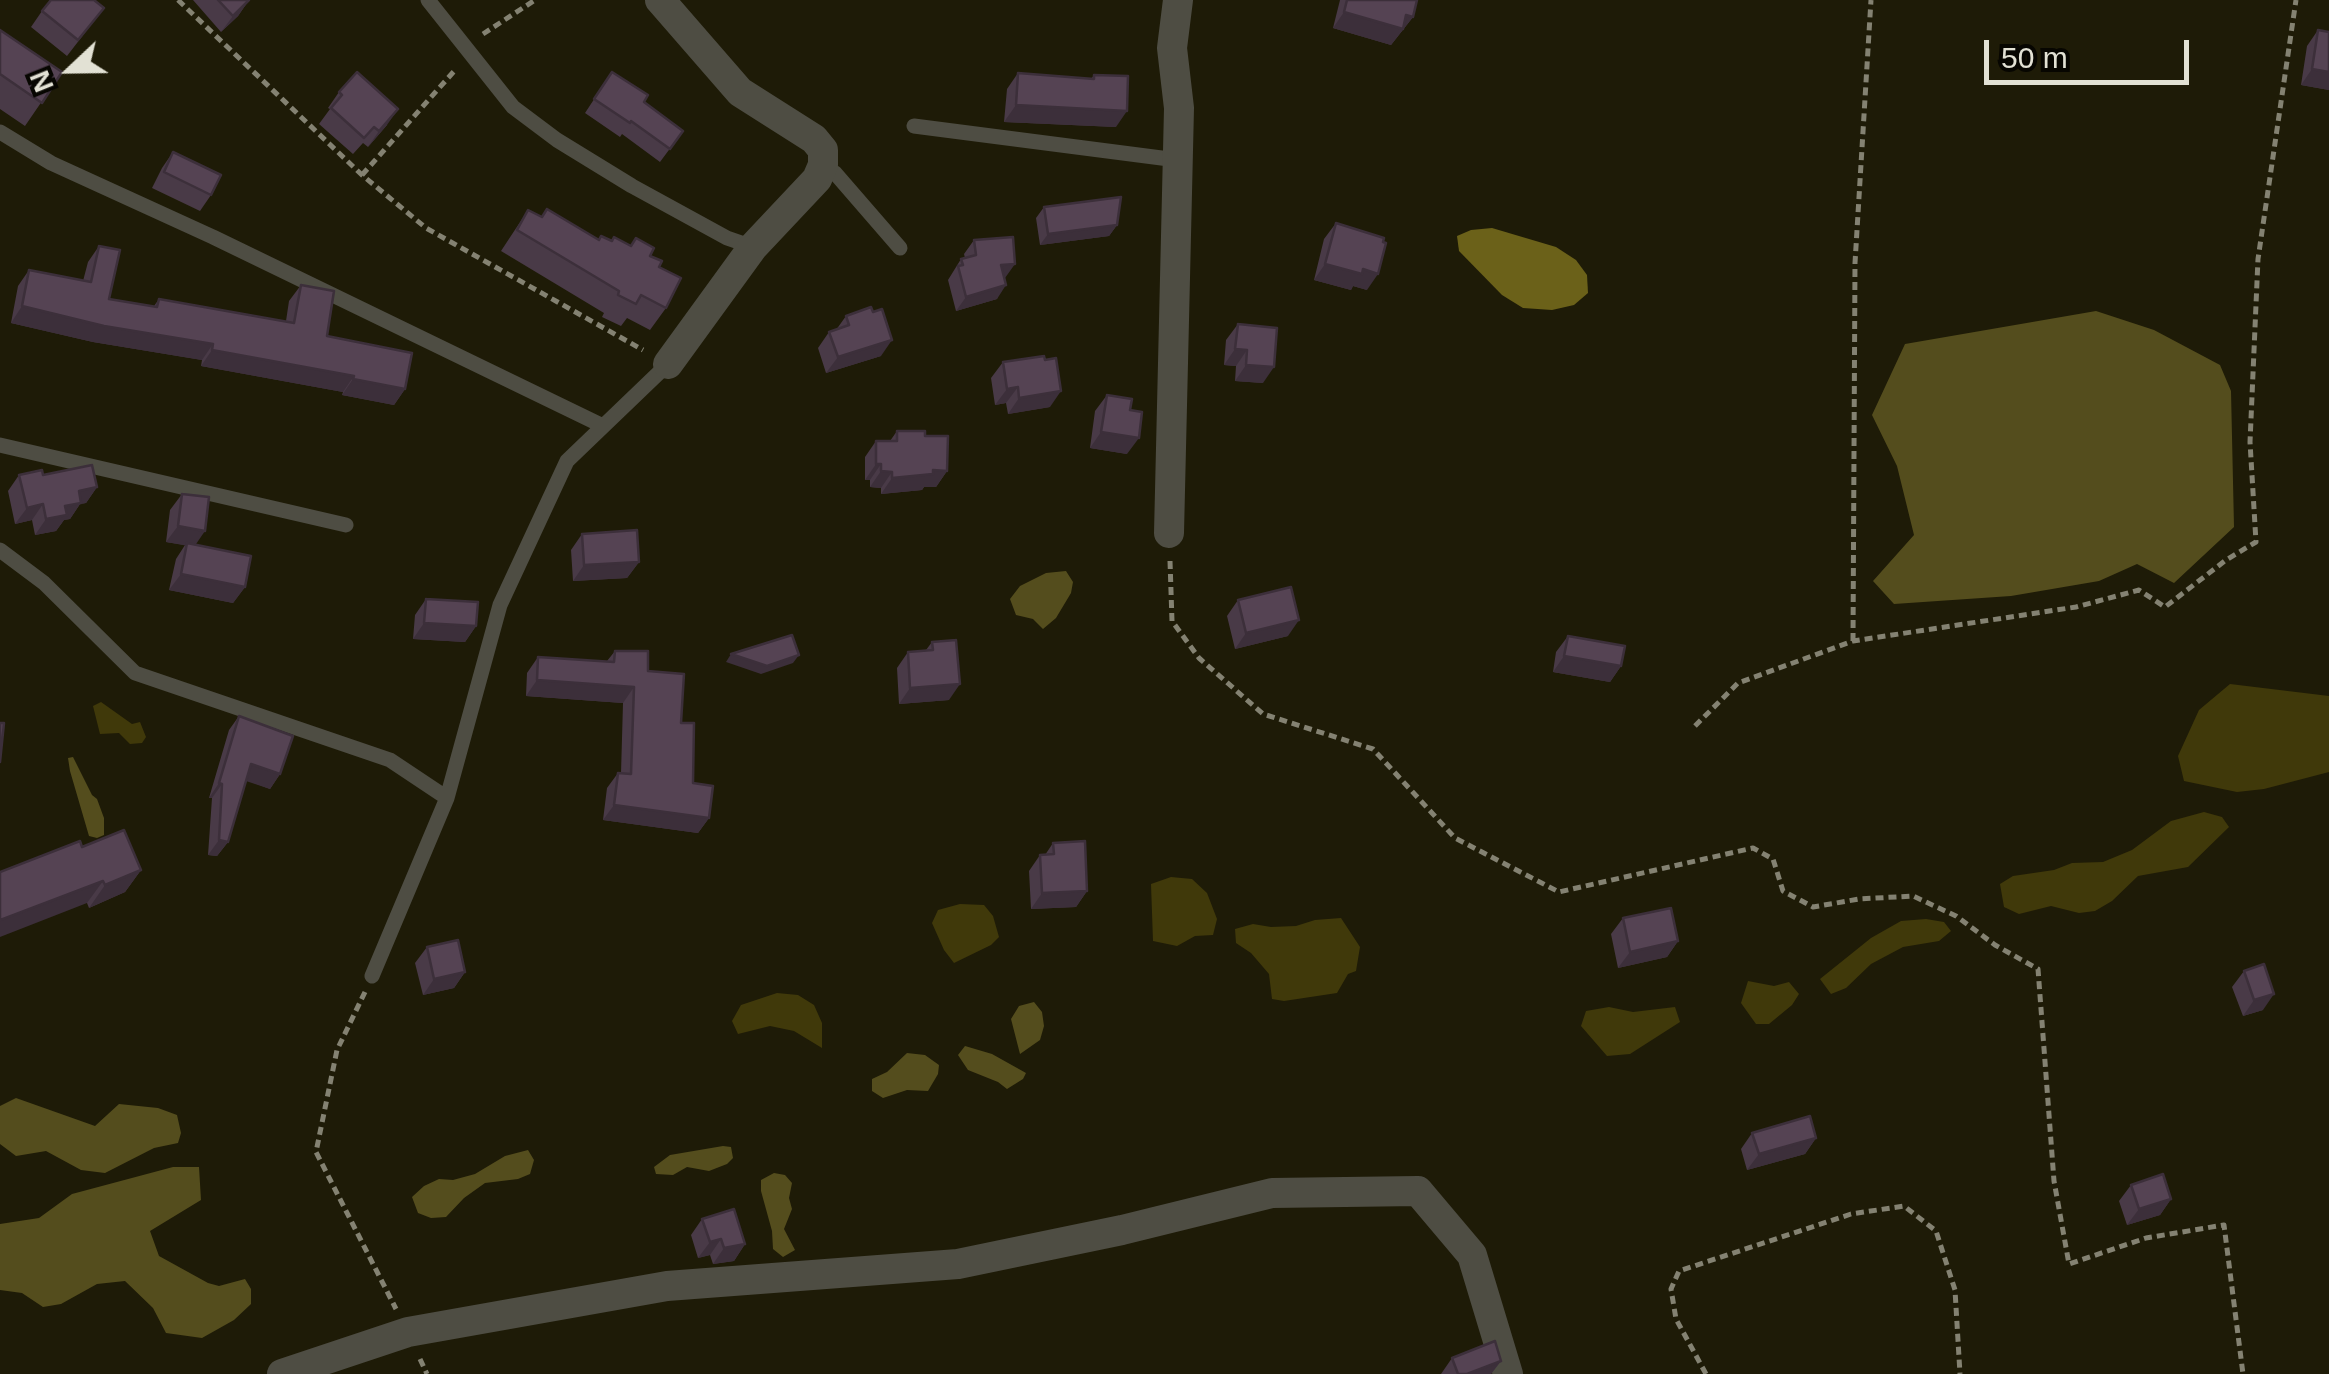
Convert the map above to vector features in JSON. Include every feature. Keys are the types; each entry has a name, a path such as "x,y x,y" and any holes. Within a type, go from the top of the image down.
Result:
{"street":[{"path":"660,0 740,92 814,139 823,150 823,165 817,179 753,247 668,364"},
{"path":"1169,533 1179,108 1172,48 1178,0"},
{"path":"282,1374 408,1332 666,1286 958,1264 1122,1230 1272,1193 1418,1190 1472,1255 1508,1374"}],"lane":[{"path":"428,0 514,107 558,140 711,229 753,247"},
{"path":"914,126 1177,160"},
{"path":"0,132 52,164 213,237 603,426"},
{"path":"823,165 844,182 900,248"},
{"path":"372,976 447,798 500,604 567,461 668,364"},
{"path":"0,444 346,525"},
{"path":"0,550 44,583 136,672 390,760 447,798"}],"path":[{"path":"178,0 362,175 426,228 668,364"},
{"path":"362,175 454,74 468,43 534,0"},
{"path":"1853,641 1855,263 1871,0"},
{"path":"1695,726 1738,684 1853,641 2076,607 2139,590 2165,607 2256,542 2250,442 2258,278 2296,0"},
{"path":"1169,533 1172,620 1199,658 1264,714 1373,749 1455,838 1559,892 1754,848 1773,859 1783,890 1813,908 1860,899 1913,896 1956,916 2038,970 2054,1181 2069,1264 2146,1238 2224,1224 2243,1374"},
{"path":"372,976 337,1050 316,1152 408,1332"},
{"path":"1706,1374 1676,1319 1671,1288 1678,1271 1851,1214 1904,1206 1936,1230 1955,1290 1960,1374"}],"shaded area":[{"path":"1492,228 1556,247 1576,260 1587,275 1588,293 1574,305 1552,310 1523,308 1502,295 1459,251 1457,236"},
{"path":"2096,311 2154,330 2220,365 2231,391 2234,527 2174,583 2137,564 2099,581 2011,596 1894,604 1873,581 1914,535 1897,466 1872,415 1905,344"},
{"path":"1066,571 1073,582 1071,593 1056,618 1043,629 1033,619 1016,615 1010,599 1020,586 1046,573"},
{"path":"2230,684 2329,696 2329,772 2237,792 2184,781 2178,756 2199,710"},
{"path":"101,702 132,724 140,722 146,737 142,743 130,744 119,733 100,734 93,706"},
{"path":"73,757 104,818 104,835 97,838 89,836 70,771 68,758"},
{"path":"2204,812 2222,817 2229,827 2188,867 2138,876 2095,911 2079,913 2051,906 2019,914 2004,907 2000,884 2013,876 2072,863 2103,862 2132,850 2171,821"},
{"path":"1171,877 1192,879 1207,893 1217,919 1213,935 1195,936 1177,946 1153,941 1151,884"},
{"path":"960,904 984,905 993,916 999,937 954,963 932,923 938,910"},
{"path":"1341,918 1360,947 1356,971 1348,974 1337,993 1284,1001 1272,999 1269,974 1236,943 1235,929 1253,924 1296,926"},
{"path":"1901,921 1944,922 1951,931 1939,941 1903,947 1871,964 1846,988 1831,994 1820,979 1871,938"},
{"path":"1748,981 1774,986 1789,982 1799,994 1769,1024 1756,1024 1741,1003"},
{"path":"777,993 798,995 814,1005 822,1023 822,1048 794,1031 770,1026 738,1034 732,1021 741,1005"},
{"path":"1034,1002 1042,1012 1044,1026 1040,1040 1020,1054 1011,1019 1019,1006"},
{"path":"1609,1007 1633,1012 1675,1007 1680,1022 1630,1054 1607,1056 1581,1026 1586,1011"},
{"path":"965,1046 992,1054 1026,1073 1023,1079 1007,1089 968,1070 958,1055"},
{"path":"907,1053 925,1055 939,1065 928,1091 907,1090 883,1098 872,1091 872,1079 887,1072"},
{"path":"16,1098 95,1126 119,1104 158,1108 177,1115 181,1133 178,1143 154,1148 105,1173 81,1170 46,1151 16,1156 0,1144 0,1106"},
{"path":"731,1147 733,1158 727,1164 709,1171 687,1167 673,1175 656,1174 654,1167 670,1155"},
{"path":"528,1150 534,1160 530,1174 485,1183 446,1217 431,1218 418,1213 412,1197 424,1186 439,1179 475,1174 505,1156"},
{"path":"173,1167 199,1167 201,1200 150,1231 159,1256 219,1286 245,1279 251,1289 251,1304 234,1320 202,1338 166,1333 153,1308 125,1281 97,1284 61,1304 43,1307 22,1293 0,1290 0,1224 39,1218 72,1194"},
{"path":"774,1173 785,1175 792,1183 792,1209 784,1229 795,1250 783,1257 773,1249 761,1191 761,1180"}],"building":[{"path":"51,0 94,0 104,8 78,40 42,11"},
{"path":"218,0 249,0 233,16"},
{"path":"1347,0 1417,0 1413,17 1406,15 1403,29 1344,12"},
{"path":"0,30 62,72 42,103 0,74"},
{"path":"2318,30 2329,32 2329,72 2312,69"},
{"path":"357,72 398,109 379,131 374,127 364,138 331,108"},
{"path":"612,72 648,95 644,102 683,131 670,149 594,99"},
{"path":"1018,73 1094,79 1094,75 1128,76 1127,111 1016,105"},
{"path":"173,152 221,175 211,195 164,172"},
{"path":"1121,197 1117,225 1048,234 1044,207"},
{"path":"547,209 599,240 601,236 612,241 614,237 631,246 636,238 654,248 650,256 662,261 659,267 681,278 666,308 641,295 636,304 618,295 619,291 517,230 528,210 542,217"},
{"path":"1336,223 1384,238 1378,274 1325,264"},
{"path":"1013,237 1015,264 1001,265 1006,285 966,297 958,266 963,265 961,259 976,255 974,240"},
{"path":"99,246 120,250 109,299 157,307 159,299 294,323 301,285 334,291 327,336 412,353 405,389 212,350 213,344 104,326 22,306 29,270 91,282"},
{"path":"871,307 873,312 882,309 892,340 838,357 829,332 849,325 846,316"},
{"path":"1238,324 1277,328 1274,367 1246,365 1247,350 1235,349"},
{"path":"1044,356 1045,360 1056,358 1061,391 1019,398 1018,387 1007,389 1003,362"},
{"path":"1107,395 1132,399 1130,410 1142,412 1139,438 1101,432"},
{"path":"897,431 948,436 947,471 892,478 892,472 881,471 881,464 876,464 876,441 897,441"},
{"path":"92,465 97,487 79,491 81,503 65,506 67,515 46,519 43,504 27,508 19,475 42,470 43,475"},
{"path":"182,494 209,497 205,531 178,526"},
{"path":"637,530 639,562 584,565 582,534"},
{"path":"187,543 251,556 245,587 181,574"},
{"path":"1291,587 1299,620 1246,633 1238,600"},
{"path":"426,599 478,602 476,626 424,623"},
{"path":"792,635 799,655 767,666 731,654"},
{"path":"1568,636 1625,646 1621,666 1564,656"},
{"path":"956,640 960,684 910,688 908,652 933,650 932,642"},
{"path":"615,651 648,651 648,671 684,674 681,723 694,723 693,783 713,786 709,818 614,805 618,773 631,774 634,687 537,680 538,657 614,662"},
{"path":"239,716 293,736 280,774 251,764 228,842 219,840 219,783"},
{"path":"0,723 4,723 0,762"},
{"path":"124,830 141,870 0,920 0,872 80,841 82,847"},
{"path":"1085,841 1087,891 1042,893 1040,855 1054,854 1053,843"},
{"path":"1671,908 1678,941 1630,952 1623,918"},
{"path":"458,940 465,972 434,979 427,947"},
{"path":"2264,964 2274,994 2254,1000 2244,971"},
{"path":"1810,1116 1816,1138 1759,1154 1752,1133"},
{"path":"2163,1174 2171,1199 2139,1209 2131,1185"},
{"path":"734,1209 745,1244 724,1248 721,1239 710,1242 702,1219"},
{"path":"1495,1341 1501,1361 1458,1374 1452,1358"}]}
